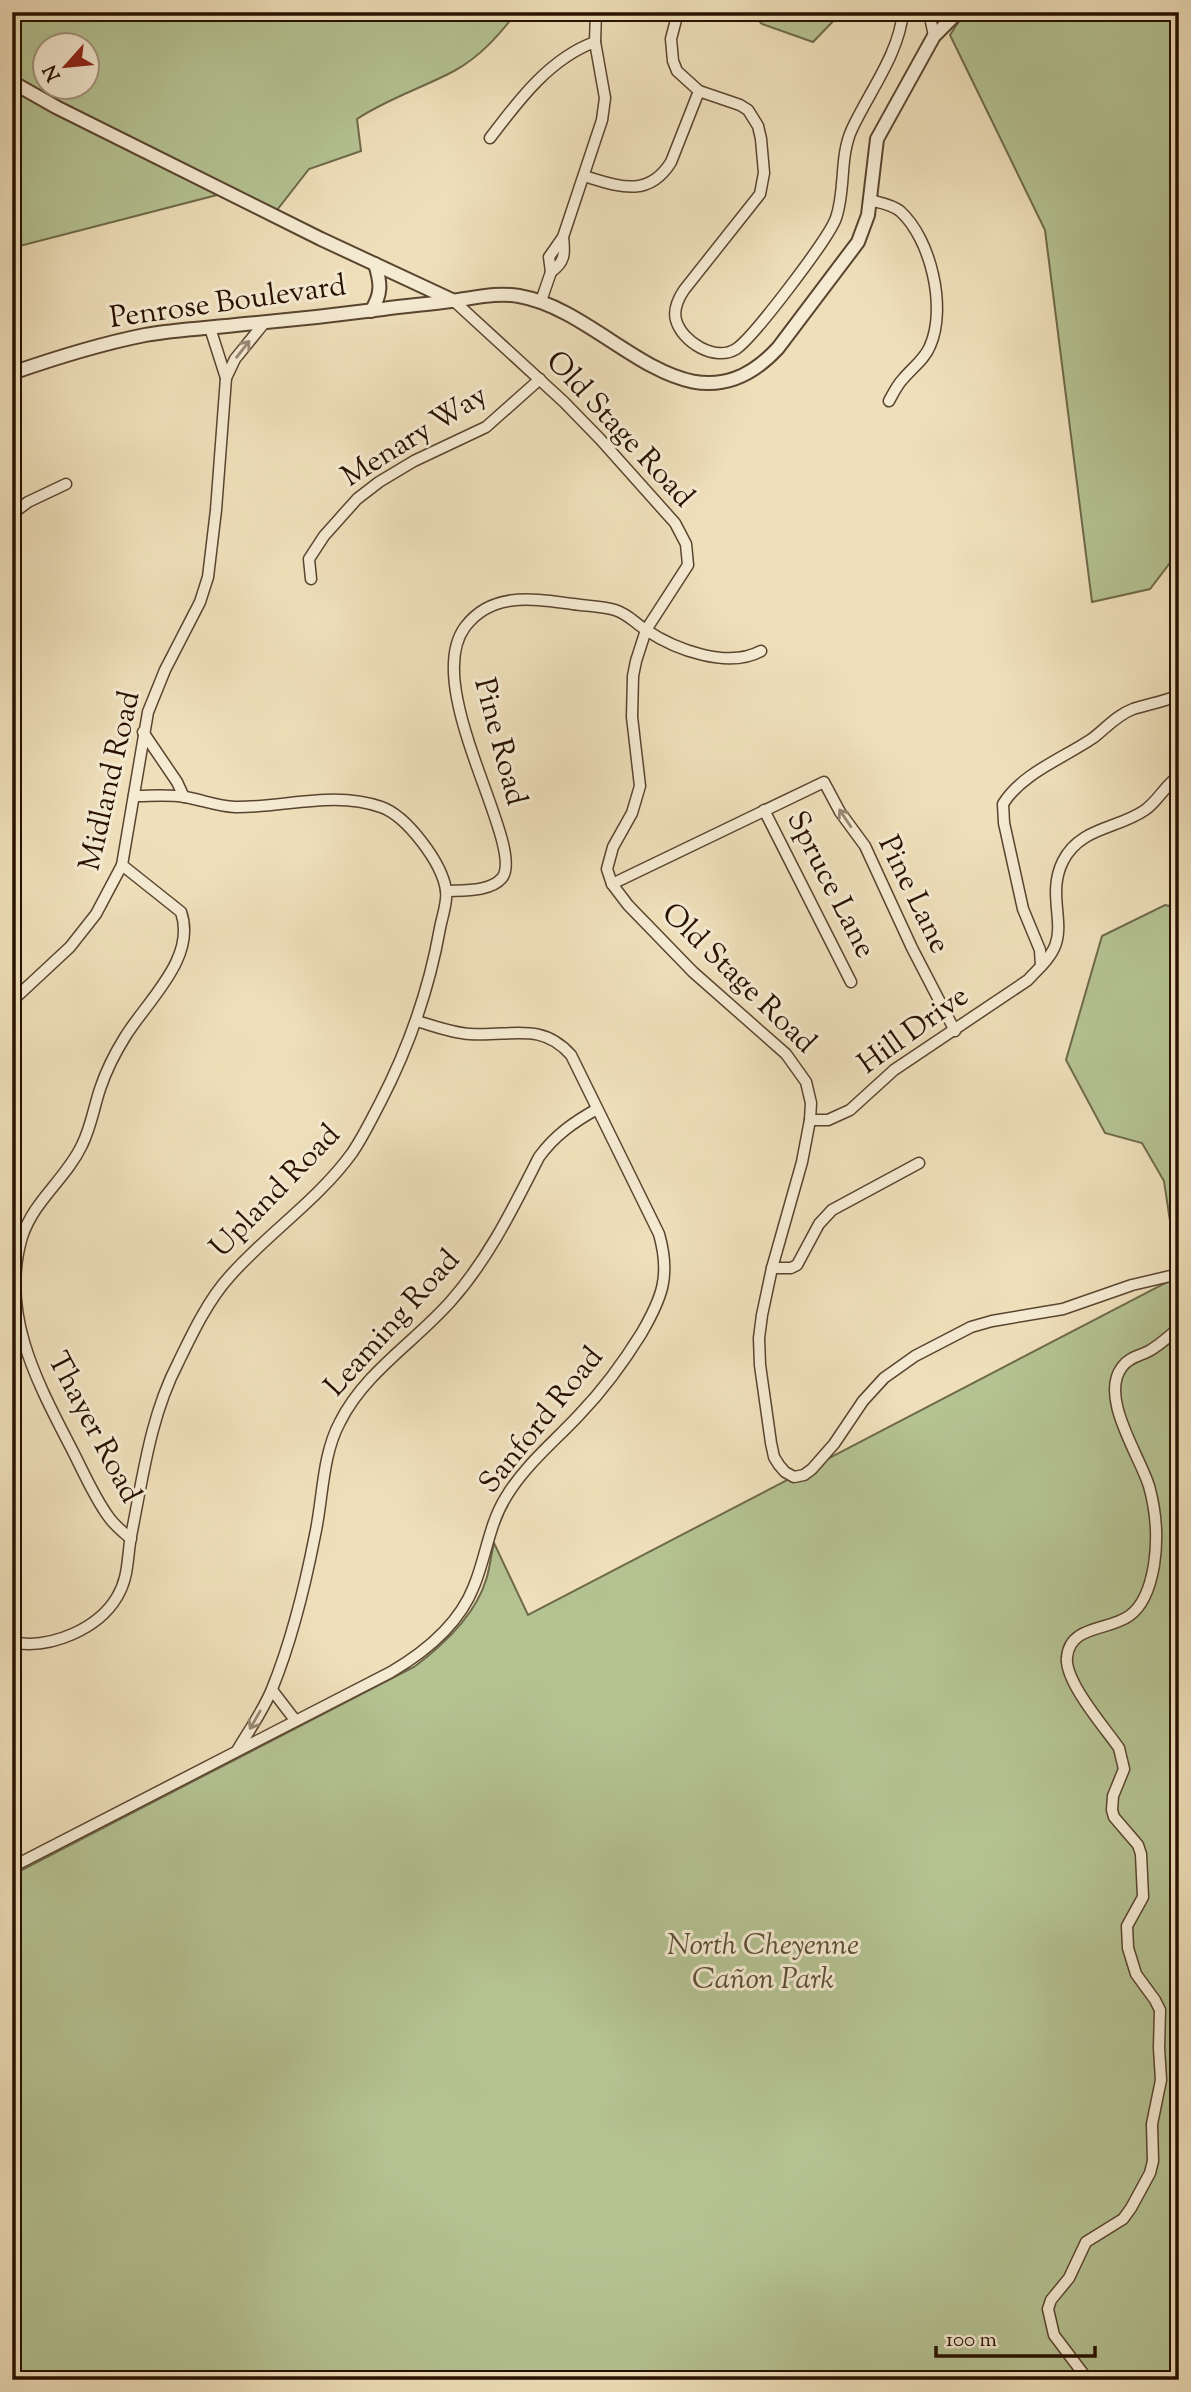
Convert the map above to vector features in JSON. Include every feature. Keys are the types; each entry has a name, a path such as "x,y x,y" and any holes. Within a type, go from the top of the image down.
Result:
{"street":[{"path":"541,301 551,272 562,264 565,253 563,237 605,109 604,85 595,41 596,12"},
{"path":"678,12 671,39 677,71 699,91 740,105 753,117 761,139 764,173 760,194 678,300 675,312 676,321 687,338 705,349 722,353 733,351 751,335 832,227 839,204 846,143 898,35 903,12"},
{"path":"929,12 934,36"},
{"name":"Penrose Boulevard","path":"12,373 132,338 500,294 541,301 663,372 691,382 727,383 754,371 778,348 858,242 865,228 877,139 934,36 958,12"},
{"path":"489,138 556,64 576,48 595,41"},
{"path":"12,82 56,107 454,301"},
{"path":"584,176 626,187 636,187 656,180 671,162 699,91"},
{"path":"870,200 892,206 910,222 927,255 936,294 936,327 929,349 901,381 889,401"},
{"path":"371,311 379,298 381,283 375,264"},
{"name":"Old Stage Road","path":"454,301 540,379 600,439 664,510 682,534 689,554 688,565 646,630 633,676 632,718 640,786 632,813 609,857 607,869 612,884 628,905 693,972 786,1054 806,1082 811,1103 810,1120 802,1162 772,1268 762,1315 760,1365 774,1457 785,1472 794,1476 804,1475 812,1469 834,1444 863,1401 884,1378 935,1345 983,1323 1063,1310 1132,1285 1179,1274"},
{"name":"Midland Road","path":"12,1001 71,947 96,914 122,865 143,732 155,694 200,602 208,576 226,378 235,359 265,322"},
{"name":"Midland Road","path":"210,328 226,378"},
{"name":"Menary Way","path":"311,579 309,559 324,536 357,499 403,467 486,427 540,379"},
{"path":"12,514 29,502 66,484"},
{"name":"Pine Road","path":"446,891 489,887 501,879 506,864 504,849 456,697 455,653 459,638 465,627 486,609 499,602 531,599 614,610 631,617 646,630 705,656 738,660 761,651"},
{"path":"1041,967 1040,950 1023,909 1004,823 1003,804 1008,795 1018,787 1095,737 1120,716 1133,709 1158,704 1179,695"},
{"path":"143,732 184,797"},
{"path":"1041,967 1055,946 1058,931 1055,888 1065,857 1085,836 1143,812 1179,776"},
{"name":"Pine Lane","path":"764,810 824,782 840,812 865,846 912,948 955,1031"},
{"path":"134,796 184,797 211,805 235,807 329,799 379,806 393,812 414,832 430,857 446,891"},
{"path":"612,884 764,810"},
{"name":"Spruce Lane","path":"764,810 851,982"},
{"name":"Thayer Road","path":"122,865 181,912 185,923 183,946 155,997 125,1036 107,1070 75,1159 27,1221 17,1252 14,1295 23,1347 41,1388 109,1517 131,1539"},
{"name":"Upland Road","path":"12,1667 15,1642 29,1645 62,1638 89,1625 115,1601 125,1580 130,1559 131,1539 155,1417 188,1342 231,1275 299,1210 351,1154 364,1135 400,1065 417,1021 432,968 446,891"},
{"name":"Hill Drive","path":"810,1120 828,1120 850,1110 894,1070 1028,980 1041,967"},
{"name":"Sanford Road","path":"12,1867 415,1658 441,1635 463,1608 474,1588 492,1525 506,1496 526,1469 590,1404 656,1308 665,1278 659,1234 571,1055 554,1040 542,1034 466,1034 417,1021"},
{"name":"Leaming Road","path":"238,1749 272,1690 303,1586 330,1451 341,1420 373,1376 434,1319 470,1277 502,1231 539,1157 547,1147 573,1122 597,1109"},
{"path":"772,1268 791,1268 797,1265 819,1224 832,1210 919,1163"},
{"path":"1088,2380 1054,2335 1048,2309 1069,2278 1086,2242 1123,2219 1150,2173 1153,2161 1152,2124 1161,2080 1158,2048 1160,2010 1136,1973 1128,1948 1128,1926 1143,1897 1141,1854 1138,1845 1114,1817 1112,1810 1113,1796 1124,1769 1123,1759 1119,1748 1069,1675 1067,1657 1075,1639 1085,1632 1128,1617 1146,1596 1156,1553 1154,1506 1144,1471 1119,1413 1114,1385 1124,1364 1159,1345 1179,1328"},
{"path":"272,1690 295,1720"}],"green space":[{"path":"12,12 517,12 489,45 472,59 357,119 361,151 309,169 277,210 230,187 217,195 12,248"},
{"path":"750,12 842,12 813,42 762,24"},
{"path":"965,12 1179,12 1179,551 1150,589 1092,602 1045,230 950,35"},
{"path":"1165,905 1179,908 1179,1260 1176,1261 1164,1181 1142,1143 1105,1133 1066,1060 1102,936"},
{"name":"North Cheyenne Cañon Park","path":"1169,1281 1179,1299 1179,2380 12,2380 12,1875 414,1667 446,1640 474,1606 486,1580 494,1543 528,1615"}]}
